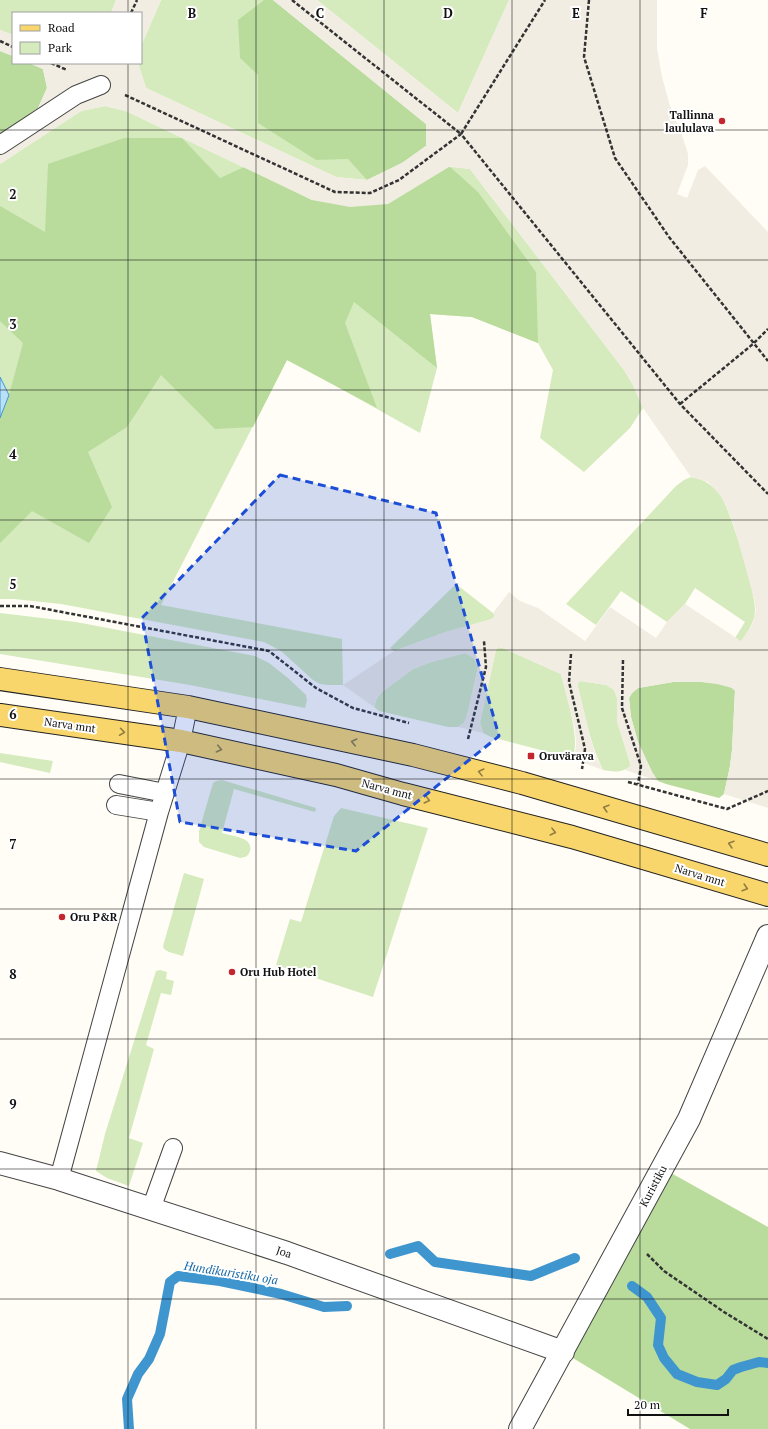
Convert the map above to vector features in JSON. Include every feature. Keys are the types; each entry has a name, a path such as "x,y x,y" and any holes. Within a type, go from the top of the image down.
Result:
{"main road":[{"path":"0,679 188,707 406,753 522,783 768,855"},
{"name":"Narva mnt","path":"0,714 181,741 336,775 403,794 572,837 768,895"}],"street":[{"name":"Kuristiku","path":"520,1429 564,1352 689,1119 768,936"},
{"name":"Joa","path":"0,1164 59,1179 321,1264 564,1352"}],"lane":[{"path":"0,145 76,95 101,85"},
{"path":"59,1179 159,812 181,741 188,707"},
{"path":"119,784 165,793"},
{"path":"116,805 159,812"},
{"path":"151,1209 173,1148"}],"path":[{"path":"131,12 137,0"},
{"path":"292,0 461,134 680,404 768,494"},
{"path":"53,64 335,192 370,193 399,180 461,134 545,0"},
{"path":"589,0 584,58 615,158 669,237 768,361"},
{"path":"0,41 12,47"},
{"path":"680,404 753,344 768,329"},
{"path":"0,606 30,606 269,651 316,688 353,708 412,724"},
{"path":"468,739 486,667 484,641"},
{"path":"571,654 569,682 585,749 582,770"},
{"path":"623,660 622,708 641,766 638,784"},
{"path":"461,737 475,741"},
{"path":"575,768 589,771"},
{"path":"624,781 727,809 768,791"},
{"path":"627,1234 664,1271 724,1312 768,1339"}],"highlighted area":[{"path":"280,475 436,513 499,736 356,851 180,822 142,618"}],"green space":[{"path":"0,0 116,0 111,12 12,12 12,35 0,30"},
{"path":"161,0 273,0 367,180 336,177 146,88 138,64 142,64 142,44"},
{"path":"264,0 273,0 426,124 426,146 402,163 367,180 348,159 316,160 258,123 258,75 240,58 238,20"},
{"path":"317,0 509,0 458,113"},
{"path":"0,51 12,56 12,64 31,64 43,69 47,88 38,108 0,135"},
{"path":"105,106 126,111 312,200 449,166 470,169 624,370 633,385 643,408 630,428 584,472 540,438 553,370 538,343 472,317 430,314 437,368 420,433 287,360 161,605 342,639 343,685 320,684 313,680 281,651 264,642 61,604 0,599 0,418 9,395 0,377 0,164 81,111"},
{"path":"124,138 182,138 220,178 244,167 312,200 388,204 449,166 478,192 536,272 538,343 472,317 430,314 437,368 354,302 345,323 377,408 287,360 253,427 215,429 161,375 127,427 88,452 112,507 89,543 32,511 0,543 0,418 9,395 23,343 0,321 0,206 45,232 48,164"},
{"path":"691,477 708,483 721,496 742,553 752,589 755,612 752,624 741,642 735,638 745,622 695,588 685,604 667,622 621,591 596,625 566,604 676,486"},
{"path":"456,584 495,616 492,619 446,632 394,651 390,648"},
{"path":"0,613 76,622 255,656 269,663 306,695 307,700 305,708 190,685 0,654"},
{"path":"498,647 561,674 574,731 574,752 571,758 491,737 483,733 480,722 496,650"},
{"path":"465,653 474,658 478,667 467,716 464,723 458,727 448,727 379,711 374,707 377,698 382,692 413,669 431,662"},
{"path":"580,681 607,685 614,690 617,698 617,721 631,766 628,768 618,771 603,770 598,760 588,729 578,687 578,683"},
{"path":"673,682 715,683 735,690 730,766 724,794 719,798 658,781 652,772 638,742 631,717 629,698 638,688"},
{"path":"0,753 53,761 50,773 0,762"},
{"path":"222,780 316,808 315,812 234,789 222,833 236,836 245,840 250,846 249,853 240,858 204,847 199,842 199,831 213,783"},
{"path":"341,808 428,828 373,997 276,965 290,919 301,922 334,816"},
{"path":"184,873 204,879 183,956 169,952 164,949 163,946"},
{"path":"160,970 167,972 166,979 174,981 171,995 161,993 146,1045 154,1049 129,1138 143,1143 129,1186 107,1178 96,1171 105,1134 156,971"},
{"path":"662,1168 768,1227 768,1429 690,1429 563,1352"}],"shaded area":[{"path":"116,0 161,0 142,44 142,12 111,12"},
{"path":"273,0 317,0 458,113 509,0 657,0 657,48 662,77 670,106 688,154 688,165 677,194 687,198 698,170 705,166 768,232 768,808 724,794 732,750 735,691 732,688 701,682 673,682 638,688 632,693 629,698 631,717 638,742 652,772 658,781 625,770 631,765 617,721 617,698 614,690 606,685 580,681 578,683 596,757 603,770 571,758 575,754 575,729 561,674 503,648 498,647 496,650 480,722 483,733 458,727 464,723 467,716 478,667 474,658 465,653 431,662 413,669 382,692 377,698 374,707 343,685 394,651 446,632 492,619 495,616 493,613 509,592 520,601 538,608 585,641 610,607 656,638 667,622 685,604 741,641 752,625 756,611 754,598 734,526 726,505 720,495 708,482 691,477 643,408 633,385 624,370 470,169 449,167 388,204 350,207 312,200 126,111 105,106 81,111 0,164 0,135 38,108 47,88 43,69 31,64 138,64 146,88 336,177 367,180 402,163 426,146 426,124"},
{"path":"0,30 12,35 12,56 0,51"}],"water":[{"path":"0,377 9,395 0,418"}],"waterway":[{"name":"Hundikuristiku oja","path":"390,1254 418,1246 435,1262 531,1276 575,1258"},
{"name":"Hundikuristiku oja","path":"129,1429 127,1399 138,1374 149,1359 160,1334 170,1282 178,1276 220,1281 281,1294 324,1307 347,1306"},
{"name":"Hundikuristiku oja","path":"632,1286 647,1297 661,1318 658,1345 664,1358 677,1374 697,1382 717,1385 726,1379 733,1370 759,1362 768,1363"}],"place":[{"name":"Tallinna laululava","path":"722,121"},
{"name":"Oruvärava","path":"531,756"},
{"name":"Oru P&R","path":"62,917"},
{"name":"Oru Hub Hotel","path":"232,972"}]}
